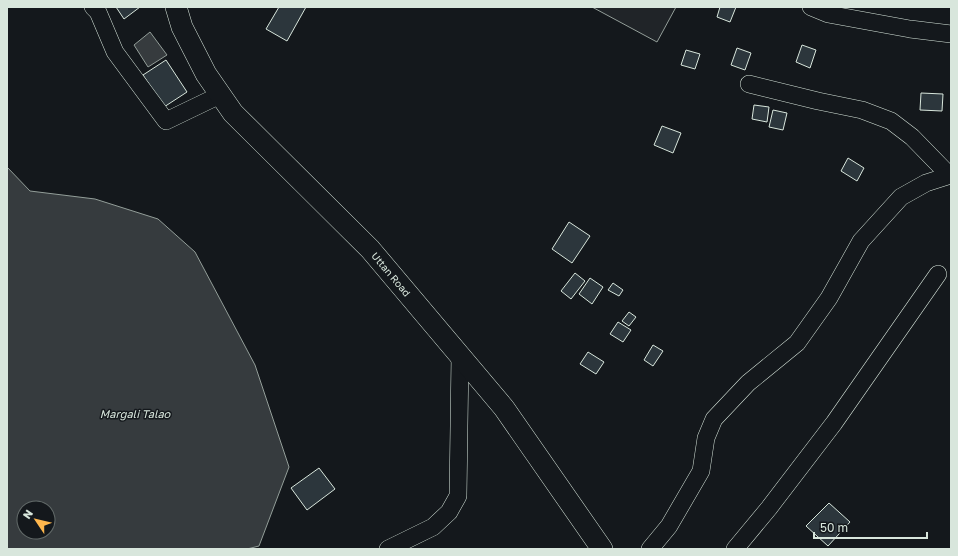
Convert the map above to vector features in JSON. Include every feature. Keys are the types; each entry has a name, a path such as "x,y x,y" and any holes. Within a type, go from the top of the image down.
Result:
{"main road":[{"name":"Uttan Road","path":"176,7 182,28 206,74 233,113 370,249 504,408 602,549"}],"street":[{"path":"93,7 98,12 115,52 166,121 220,95"},
{"path":"811,7 828,14 910,29 951,34"},
{"path":"650,549 669,526 701,471 706,438 714,419 748,383 797,344 829,298 861,241 900,197 926,183 950,175 912,137 891,121 862,110 749,84"},
{"path":"735,549 770,508 834,423 938,274"},
{"path":"388,549 433,527 449,512 458,496 460,356"}],"shaded area":[{"path":"592,7 676,7 657,42"}],"water":[{"path":"150,32 167,55 148,67 134,45"},
{"name":"Margali Talao","path":"7,167 30,191 95,199 158,219 195,252 255,365 289,467 259,546 247,549 7,549"}],"building":[{"path":"116,7 140,7 124,19"},
{"path":"279,7 306,7 287,41 266,29"},
{"path":"720,7 736,7 730,22 717,17"},
{"path":"802,45 816,50 810,68 796,62"},
{"path":"737,48 751,53 745,70 731,65"},
{"path":"686,50 700,54 695,69 681,65"},
{"path":"166,60 187,92 164,107 143,75"},
{"path":"921,93 943,94 942,111 920,110"},
{"path":"754,105 769,107 767,122 752,119"},
{"path":"773,110 787,113 783,130 769,127"},
{"path":"662,126 681,133 673,153 654,145"},
{"path":"848,158 864,168 857,181 841,171"},
{"path":"569,222 590,236 572,263 552,249"},
{"path":"575,273 585,281 571,299 561,291"},
{"path":"590,278 603,287 592,304 579,294"},
{"path":"613,283 623,290 619,296 608,290"},
{"path":"629,312 636,317 629,326 622,321"},
{"path":"618,322 631,330 623,342 610,334"},
{"path":"653,345 663,351 653,366 644,360"},
{"path":"588,352 604,362 596,374 580,364"},
{"path":"319,468 335,489 307,510 291,488"},
{"path":"829,503 850,522 828,546 806,526"}]}
